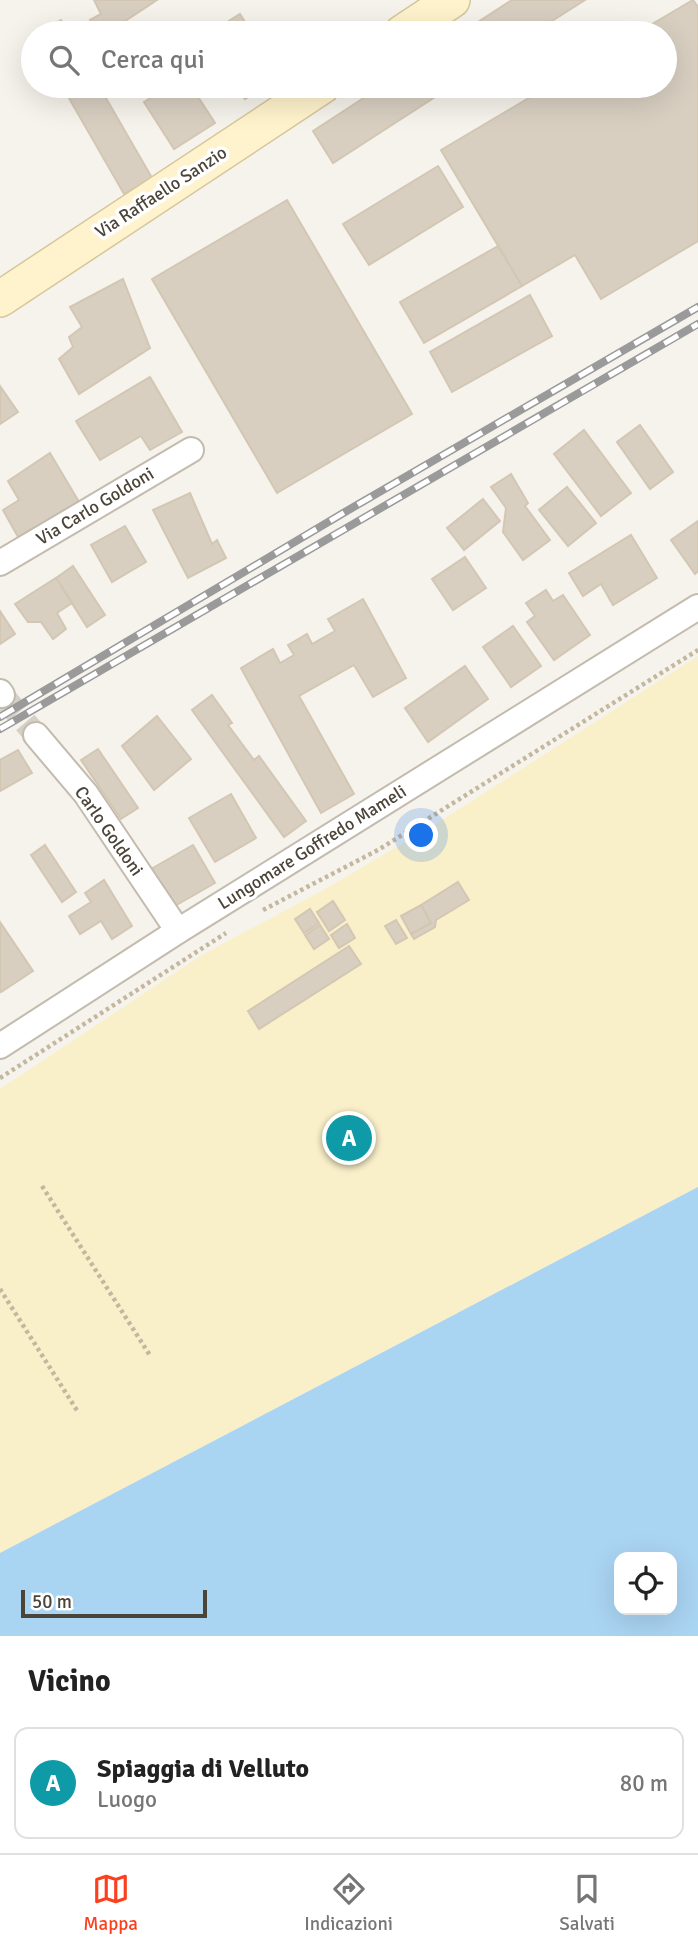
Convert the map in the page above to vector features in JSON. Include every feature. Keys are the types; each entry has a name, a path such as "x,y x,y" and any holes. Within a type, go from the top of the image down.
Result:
{"main road":[{"path":"412,18 452,0"},
{"name":"Via Raffaello Sanzio","path":"0,299 304,98"}],"street":[{"name":"Via Carlo Goldoni","path":"0,563 191,450"},
{"name":"Lungomare Goffredo Mameli","path":"0,1046 178,931 698,607"},
{"name":"Carlo Goldoni","path":"36,735 86,794 178,931"}],"path":[{"path":"260,911 378,850 698,650"},
{"path":"0,1078 236,926"},
{"path":"42,1186 151,1357"},
{"path":"0,1289 78,1412"}],"sand":[{"path":"698,656 698,1187 0,1553 0,1089 202,955 327,888 439,822"}],"water":[{"path":"698,1187 698,1636 0,1636 0,1553"}],"building":[{"path":"94,0 157,0 125,21 91,21 101,14"},
{"path":"512,0 585,0 552,21 480,21"},
{"path":"693,0 698,7 698,241 601,299 575,255 522,286 441,150 529,98 677,98 677,21 657,21"},
{"path":"240,14 244,21 229,21"},
{"path":"69,98 106,98 152,178 124,194"},
{"path":"150,98 199,98 215,123 174,149 144,102"},
{"path":"364,98 433,98 333,163 313,131"},
{"path":"438,166 463,207 369,265 343,224"},
{"path":"287,200 412,414 277,493 152,279"},
{"path":"498,246 522,286 424,343 400,302"},
{"path":"123,279 150,348 79,394 59,359 73,347 69,337 82,327 70,307"},
{"path":"530,295 552,336 452,392 430,352"},
{"path":"150,377 182,432 150,450 141,436 100,460 76,421"},
{"path":"0,386 18,412 0,424"},
{"path":"640,425 673,472 650,489 617,442"},
{"path":"584,430 631,493 601,516 554,454"},
{"path":"50,453 79,502 18,537 3,510 19,500 8,481"},
{"path":"511,474 528,503 525,506 550,540 523,560 503,532 506,508 491,487"},
{"path":"567,487 596,523 568,546 539,510"},
{"path":"190,493 212,544 217,540 226,558 188,578 153,510"},
{"path":"483,499 500,521 464,550 447,528"},
{"path":"698,521 698,571 695,574 671,540"},
{"path":"125,526 146,562 112,582 91,545"},
{"path":"631,535 657,578 613,605 601,584 583,596 569,573"},
{"path":"465,557 486,588 453,610 432,579"},
{"path":"73,566 105,615 87,627 56,578"},
{"path":"56,578 72,603 57,613 66,629 53,639 41,622 28,622 15,604"},
{"path":"546,590 553,601 563,595 590,635 554,660 527,622 535,616 526,603"},
{"path":"363,599 406,678 373,697 354,665 299,696 354,794 321,813 241,668 273,649 280,663 294,655 288,645 307,634 312,644 335,631 328,619"},
{"path":"0,611 15,634 0,644"},
{"path":"513,626 541,666 511,687 483,647"},
{"path":"465,666 488,699 428,742 405,708"},
{"path":"212,695 232,723 228,725 254,760 259,756 306,821 284,837 192,710"},
{"path":"157,716 191,759 154,790 122,746"},
{"path":"98,749 138,808 121,819 81,760"},
{"path":"18,750 32,773 0,791 0,760"},
{"path":"231,794 256,838 215,862 189,818"},
{"path":"45,845 76,892 62,902 31,855"},
{"path":"193,845 215,883 173,907 151,869"},
{"path":"104,880 132,926 112,939 101,921 80,934 69,916 91,902 85,893"},
{"path":"458,882 469,900 436,920 435,927 414,939 411,934 431,923 421,905"},
{"path":"333,901 345,920 329,931 317,912"},
{"path":"421,905 431,923 411,934 401,916"},
{"path":"310,909 319,923 304,933 295,919"},
{"path":"396,920 407,938 396,944 385,926"},
{"path":"0,922 33,971 1,992 0,990"},
{"path":"347,924 355,938 339,948 331,935"},
{"path":"320,925 329,939 314,949 305,935"},
{"path":"349,946 361,964 259,1029 248,1011"}],"tunnel":[{"path":"2,695 36,735"}],"railway":[{"path":"0,717 698,307"},
{"path":"0,729 698,324"}],"place":[{"name":"Spiaggia di Velluto","path":"349,1138"}]}
